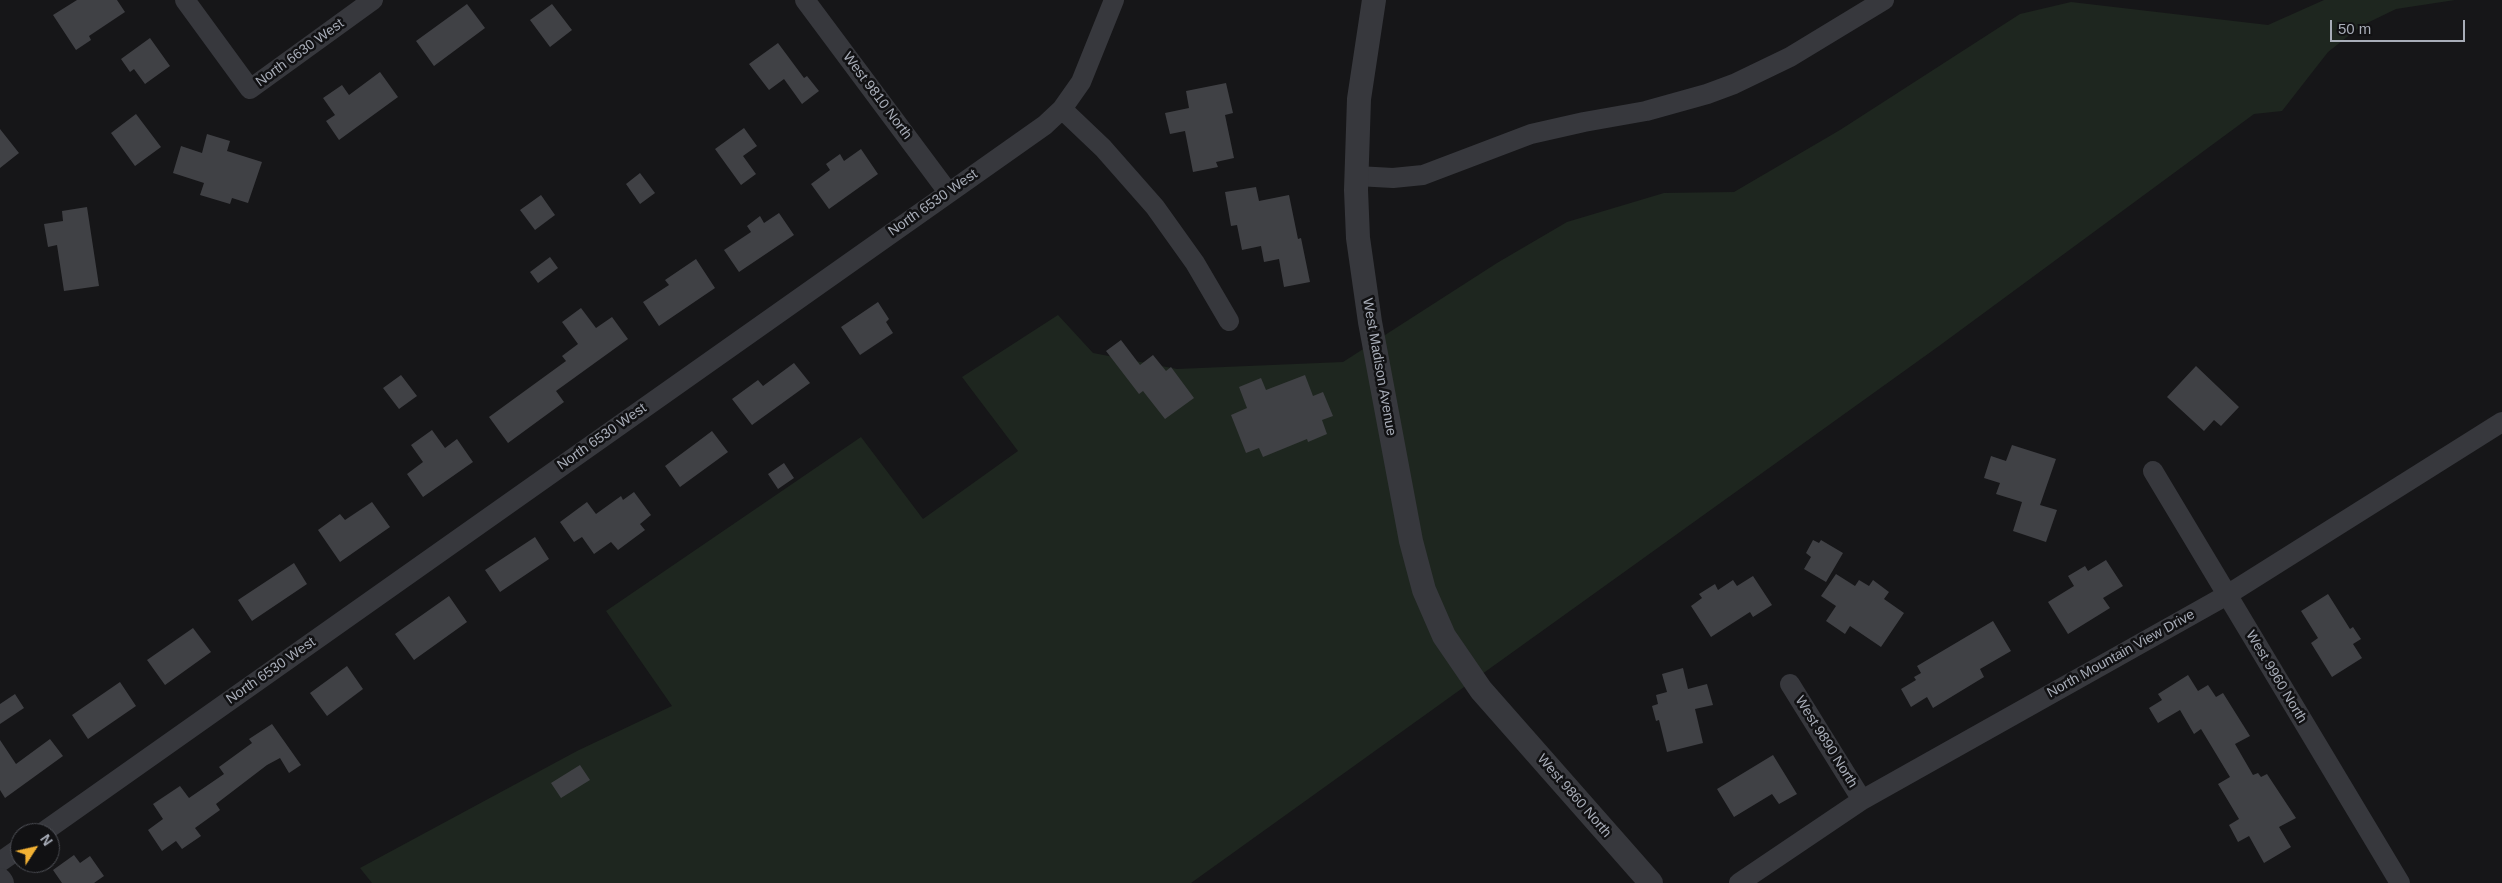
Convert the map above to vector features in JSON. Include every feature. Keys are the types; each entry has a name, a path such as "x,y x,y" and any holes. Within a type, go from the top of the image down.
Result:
{"street":[{"name":"North 6630 West","path":"185,0 250,89 373,0"},
{"name":"West 9810 North","path":"804,0 948,192"},
{"name":"North 6530 West","path":"56,823 1045,124 1062,109 1081,82 1114,0"},
{"name":"West Madison Avenue","path":"1374,0 1360,99 1357,176 1358,222 1363,280 1416,566 1433,614 1444,636 1465,669 1498,710"},
{"path":"1357,176 1393,178 1423,175 1531,134 1584,122 1646,112 1698,97 1734,84 1783,60 1860,6 1884,0"},
{"path":"1062,109 1110,156 1155,207 1195,263 1229,321"},
{"name":"North Mountain View Drive","path":"1739,883 1862,800 2227,595 2502,422"},
{"name":"West 9960 North","path":"2153,472 2400,883"},
{"name":"West 9890 North","path":"1790,684 1862,800"},
{"name":"West 9860 North","path":"1498,710 1651,883"}],"shaded area":[{"path":"2324,0 2455,0 2396,9 2361,26 2328,52 2282,111 2254,114 1939,346 1191,883 372,883 360,868 577,751 672,706 606,611 861,437 923,519 1018,451 962,377 1058,315 1093,353 1177,369 1343,362 1497,263 1567,222 1664,193 1734,192 1840,130 2020,14 2071,2 2268,25"}],"building":[{"path":"77,0 117,0 125,12 89,36 91,40 76,50 53,15"},
{"path":"467,4 485,28 434,66 416,41"},
{"path":"552,4 572,30 550,47 530,20"},
{"path":"150,38 170,66 145,84 134,69 130,72 121,59"},
{"path":"778,43 804,78 807,76 819,91 802,104 784,79 769,90 749,64"},
{"path":"380,72 398,97 339,140 326,121 335,115 323,98 342,85 349,95"},
{"path":"1226,83 1233,113 1225,115 1234,158 1216,162 1218,167 1193,172 1185,131 1170,134 1165,113 1189,108 1186,91"},
{"path":"136,114 161,147 135,166 111,133"},
{"path":"744,128 757,146 743,156 756,174 741,185 715,149"},
{"path":"0,129 19,153 0,168"},
{"path":"207,134 230,141 227,151 262,162 248,203 232,198 230,204 200,195 204,183 173,173 181,146 202,153"},
{"path":"861,149 878,174 829,209 811,184 830,170 826,164 840,154 844,161"},
{"path":"640,173 655,193 640,204 626,184"},
{"path":"1256,187 1259,201 1289,195 1298,239 1301,238 1310,282 1284,287 1279,259 1264,262 1261,246 1242,250 1237,225 1231,226 1225,192"},
{"path":"541,195 555,215 535,230 520,210"},
{"path":"87,207 99,286 64,291 57,245 48,247 44,224 63,221 62,211"},
{"path":"779,213 794,235 739,272 724,250 751,232 747,226 760,216 764,223"},
{"path":"550,257 558,268 538,283 530,272"},
{"path":"696,259 715,288 659,326 643,302 669,285 665,280"},
{"path":"878,302 889,319 886,322 893,333 860,355 841,327"},
{"path":"581,308 596,328 612,317 628,339 556,391 564,402 508,443 489,417 566,361 562,356 578,344 562,322"},
{"path":"1121,340 1140,365 1153,355 1166,371 1171,367 1194,398 1165,419 1143,391 1139,394 1106,351"},
{"path":"794,363 810,383 752,425 732,399 758,380 763,386"},
{"path":"2196,366 2239,407 2221,426 2214,420 2204,431 2167,397"},
{"path":"401,375 417,396 399,409 383,388"},
{"path":"1305,375 1313,396 1323,392 1333,416 1322,420 1327,434 1308,442 1307,439 1263,457 1259,448 1246,453 1231,415 1247,408 1239,387 1261,378 1266,390"},
{"path":"432,430 445,448 457,439 473,462 423,497 407,474 423,462 411,445"},
{"path":"712,431 728,452 680,487 665,466"},
{"path":"2012,445 2056,459 2040,505 2057,510 2046,542 2013,531 2022,502 1996,494 2000,483 1984,478 1991,456 2006,461"},
{"path":"784,463 794,478 778,489 768,474"},
{"path":"634,492 651,515 640,524 645,530 618,550 611,542 594,554 582,537 574,542 560,522 587,502 596,514 621,496 623,500"},
{"path":"372,502 390,527 340,562 318,530 340,514 345,520"},
{"path":"535,537 549,559 500,592 485,570"},
{"path":"1813,540 1819,543 1821,540 1843,553 1826,582 1804,569 1811,557 1806,553"},
{"path":"2106,560 2123,586 2103,598 2110,608 2068,634 2048,602 2074,586 2068,576 2085,566 2088,571"},
{"path":"294,563 307,584 252,621 238,600"},
{"path":"1836,574 1855,586 1859,580 1869,586 1873,580 1889,592 1884,599 1904,613 1881,647 1850,626 1845,634 1826,621 1836,606 1821,596"},
{"path":"1753,576 1772,605 1753,617 1750,612 1711,637 1691,606 1702,598 1699,594 1715,584 1718,590 1733,580 1737,586"},
{"path":"2328,594 2350,629 2353,627 2361,639 2353,644 2362,658 2332,677 2311,643 2318,638 2301,611"},
{"path":"449,596 467,622 414,660 395,634"},
{"path":"1993,621 2011,651 1980,669 1984,677 1933,708 1927,697 1911,707 1901,689 1916,680 1914,677 1921,673 1917,666"},
{"path":"193,628 211,652 165,685 147,660"},
{"path":"347,666 363,689 327,716 310,693"},
{"path":"1683,668 1688,689 1707,684 1713,705 1695,709 1703,743 1667,752 1659,720 1656,721 1652,706 1658,704 1656,695 1667,692 1662,674"},
{"path":"2188,675 2198,691 2208,685 2216,697 2223,693 2250,736 2235,744 2253,775 2258,773 2261,777 2267,774 2296,818 2279,827 2291,847 2264,863 2249,836 2238,842 2229,825 2239,819 2218,784 2230,777 2201,729 2194,734 2180,710 2158,723 2149,708 2162,700 2158,694"},
{"path":"120,682 136,706 88,739 72,715"},
{"path":"15,694 24,708 0,724 0,704"},
{"path":"272,724 301,765 289,773 280,758 267,765 216,804 220,810 195,828 201,836 182,849 176,841 162,851 148,830 163,819 153,804 180,786 189,798 224,774 219,767 252,743 249,739"},
{"path":"50,739 63,756 5,798 0,790 0,740 16,764"},
{"path":"1773,755 1797,794 1779,804 1772,794 1734,817 1717,789"},
{"path":"580,765 590,780 561,798 551,783"},
{"path":"74,855 80,863 90,856 104,876 94,883 62,883 55,873 60,873 60,865"}]}
